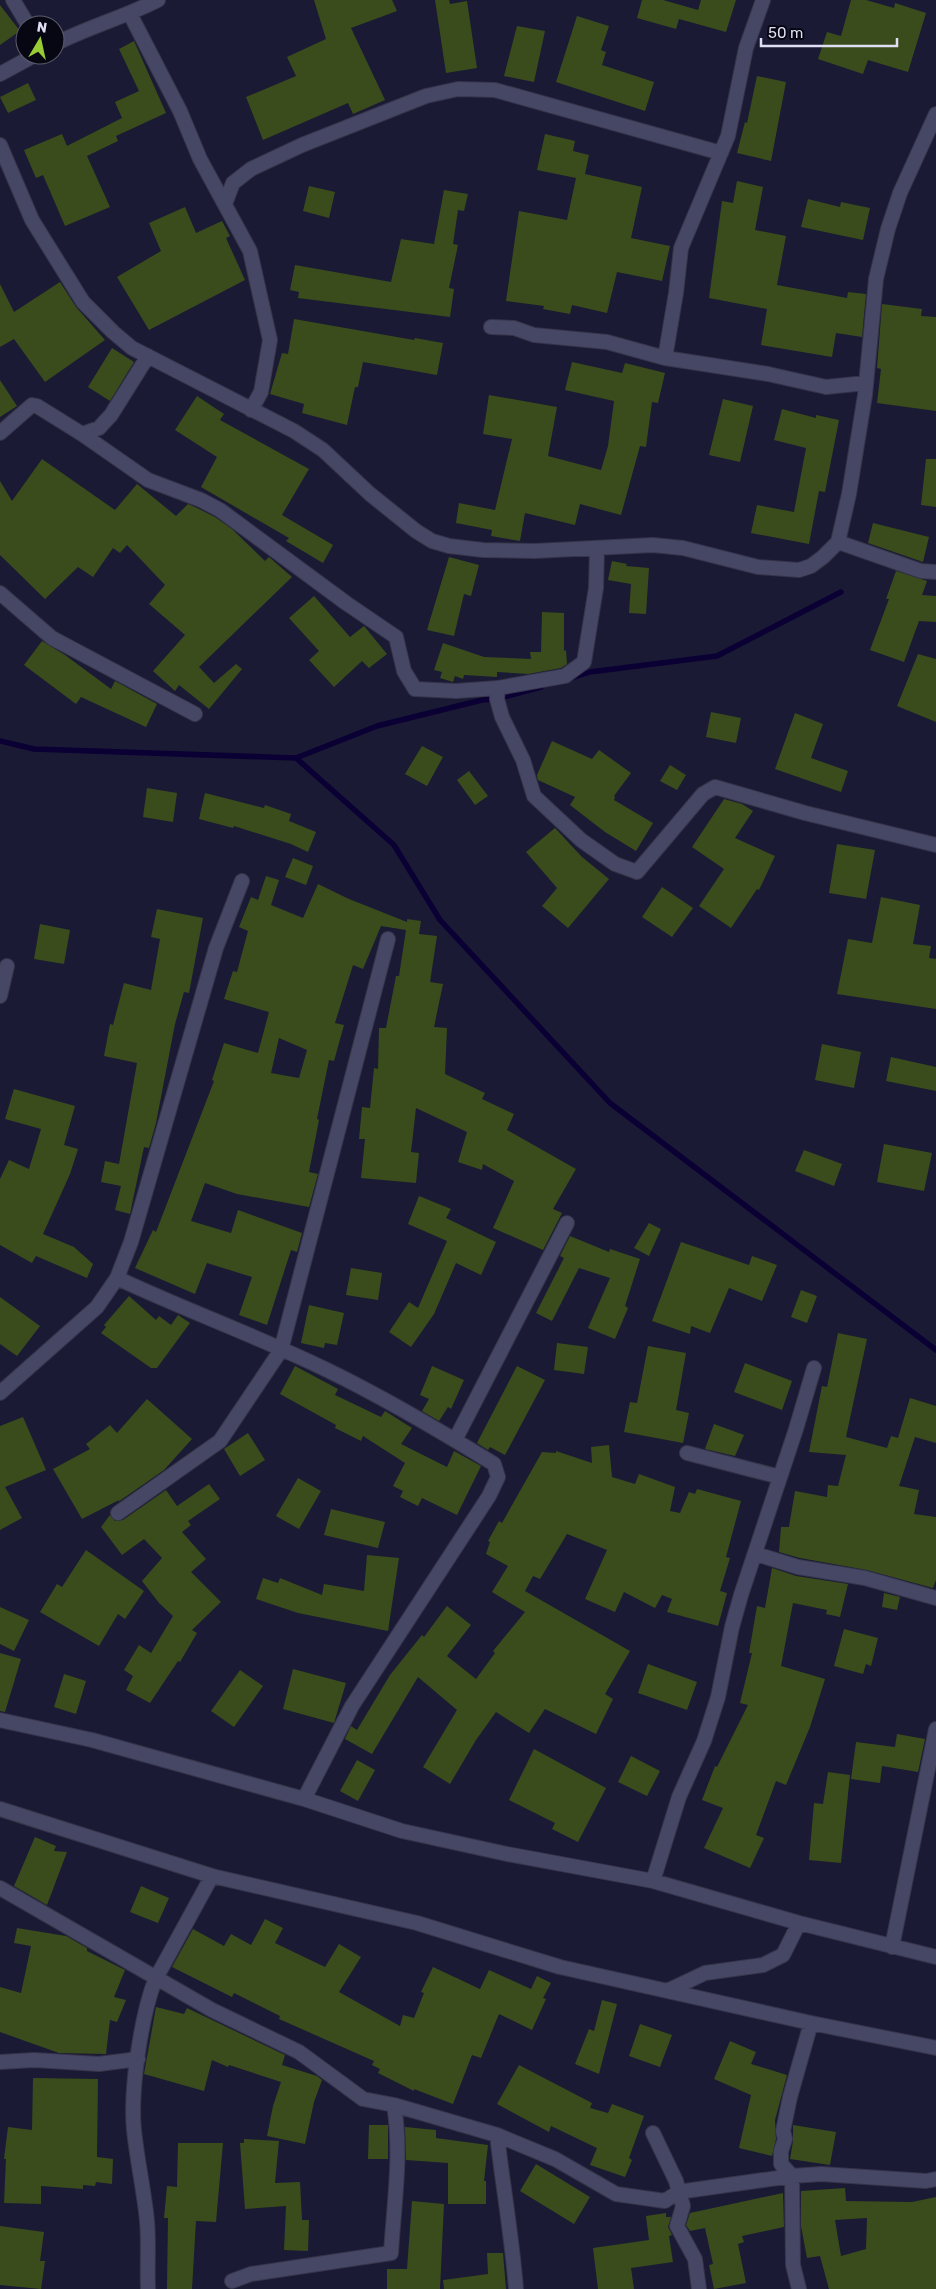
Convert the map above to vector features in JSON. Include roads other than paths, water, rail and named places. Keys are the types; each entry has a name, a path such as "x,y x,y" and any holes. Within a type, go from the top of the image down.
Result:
{"street":[{"path":"13,0 22,15"},
{"path":"65,39 130,14 158,0"},
{"path":"665,358 676,293 681,248 730,129 746,48 763,0"},
{"path":"130,14 180,111 200,158 250,251 270,340 261,392 251,410"},
{"path":"0,74 17,65"},
{"path":"226,204 234,183 251,169 302,145 426,96 458,90 494,90 721,153"},
{"path":"0,145 32,220 83,302 113,332 132,348 294,431 323,450 370,494 416,531 432,541 450,546 483,550 535,551 653,545 682,548 758,567 798,570 811,566 838,542 848,494 866,382 876,279 888,230 900,193 936,114"},
{"path":"490,327 514,328 534,335 607,342 665,358 768,374 826,387 866,382"},
{"path":"82,434 99,428 111,416 148,356"},
{"path":"0,433 32,405 37,406 82,434 148,480 201,500 220,510 346,603 396,637 404,671 415,689 456,691 498,688 565,676 584,662 596,588 597,548"},
{"path":"838,542 921,571 936,572"},
{"path":"0,593 52,638 194,714"},
{"path":"498,688 497,699 502,717 524,760 534,796 581,840 615,864 637,872 703,794 715,787 805,813 936,845"},
{"path":"1,1390 97,1306 116,1278 131,1242 216,948 242,881"},
{"path":"118,1513 220,1441 281,1350 388,939"},
{"path":"0,996 7,966"},
{"path":"455,1440 567,1223"},
{"path":"116,1278 235,1327 325,1369 455,1440 494,1464 498,1477 489,1496 352,1706 304,1799"},
{"path":"653,1881 680,1797 704,1741 732,1627 814,1368"},
{"path":"688,1453 780,1477"},
{"path":"756,1554 798,1567 865,1578 936,1598"},
{"path":"0,1720 92,1740 304,1799 402,1831 507,1854 653,1881 799,1923 936,1957"},
{"path":"892,1947 936,1729"},
{"path":"0,1809 212,1876 417,1923 560,1967 811,2024 936,2048"},
{"path":"148,2289 147,2221 134,2128 133,2105 138,2059 150,1992 212,1876"},
{"path":"0,1888 212,2010 299,2052 363,2099 394,2105 497,2135 555,2159 616,2194 665,2201 678,2192 792,2176 821,2174 926,2181 936,2179"},
{"path":"667,1991 705,1973 763,1965 783,1955 799,1923"},
{"path":"799,2289 793,2264 792,2176 781,2164 781,2152 785,2139 784,2130 790,2096 811,2024"},
{"path":"0,2062 34,2060 99,2064 138,2059"},
{"path":"232,2281 251,2274 391,2253 398,2175 399,2133 394,2105"},
{"path":"653,2133 676,2180 683,2206 677,2226 695,2259 698,2289"},
{"path":"497,2135 504,2200 513,2246 516,2289"}],"waterway":[{"path":"571,678 590,672 717,656 841,592"},
{"path":"0,741 34,749 296,758 377,726 541,687"},
{"path":"296,758 394,845 440,920 610,1103 936,1350"}]}
